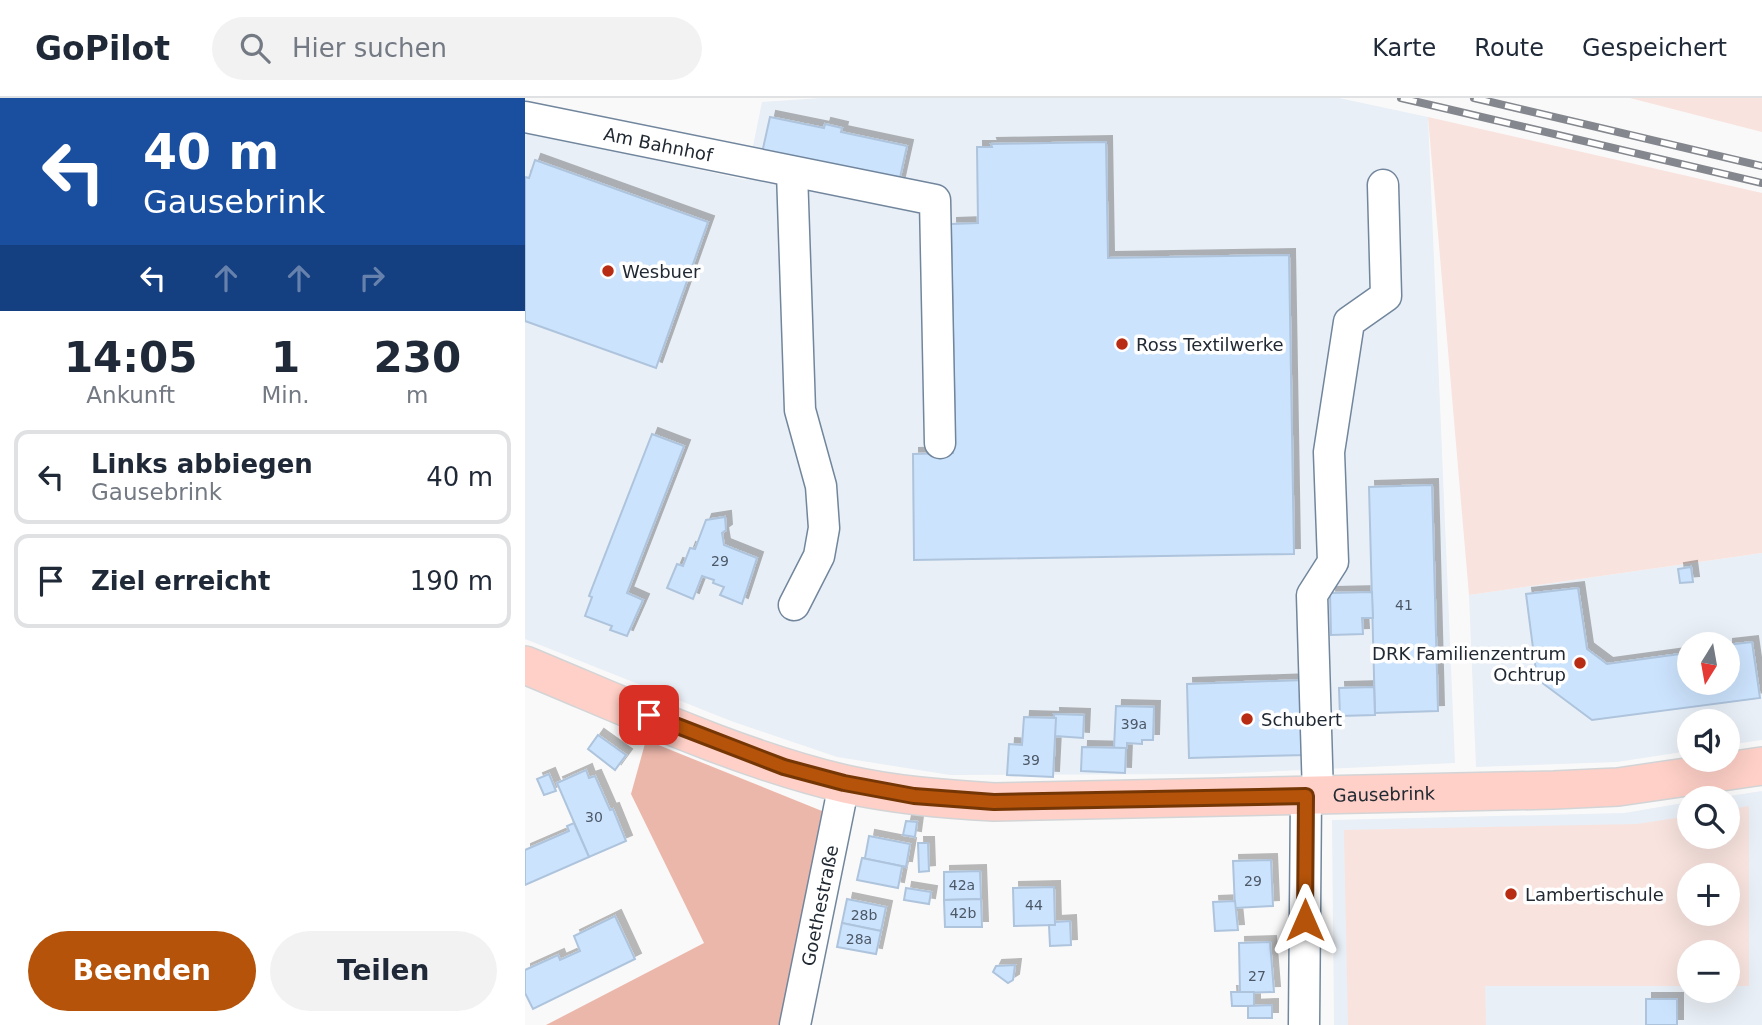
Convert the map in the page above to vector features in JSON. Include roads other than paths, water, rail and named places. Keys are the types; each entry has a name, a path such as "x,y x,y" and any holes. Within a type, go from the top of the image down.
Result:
{"main road":[{"name":"Gausebrink","path":"525,665 784,767 890,793 994,802 1618,787 1762,766"}],"street":[{"name":"Am Bahnhof","path":"525,117 935,201 940,443"},
{"path":"792,172 800,410 821,486 824,528 819,556 794,605"},
{"path":"1304,1025 1312,796 1312,595 1333,562 1329,452 1349,322 1386,296 1383,185"},
{"name":"Goethestraße","path":"795,1025 844,783"}],"railway":[{"path":"1401,98 1762,183"},
{"path":"1474,98 1762,166"}],"place":[{"name":"Wesbuer","path":"608,271"},
{"name":"Ross Textilwerke","path":"1122,344"},
{"name":"DRK Familienzentrum Ochtrup","path":"1580,663"},
{"name":"Schubert","path":"1247,719"},
{"name":"Lambertischule","path":"1511,894"}]}
